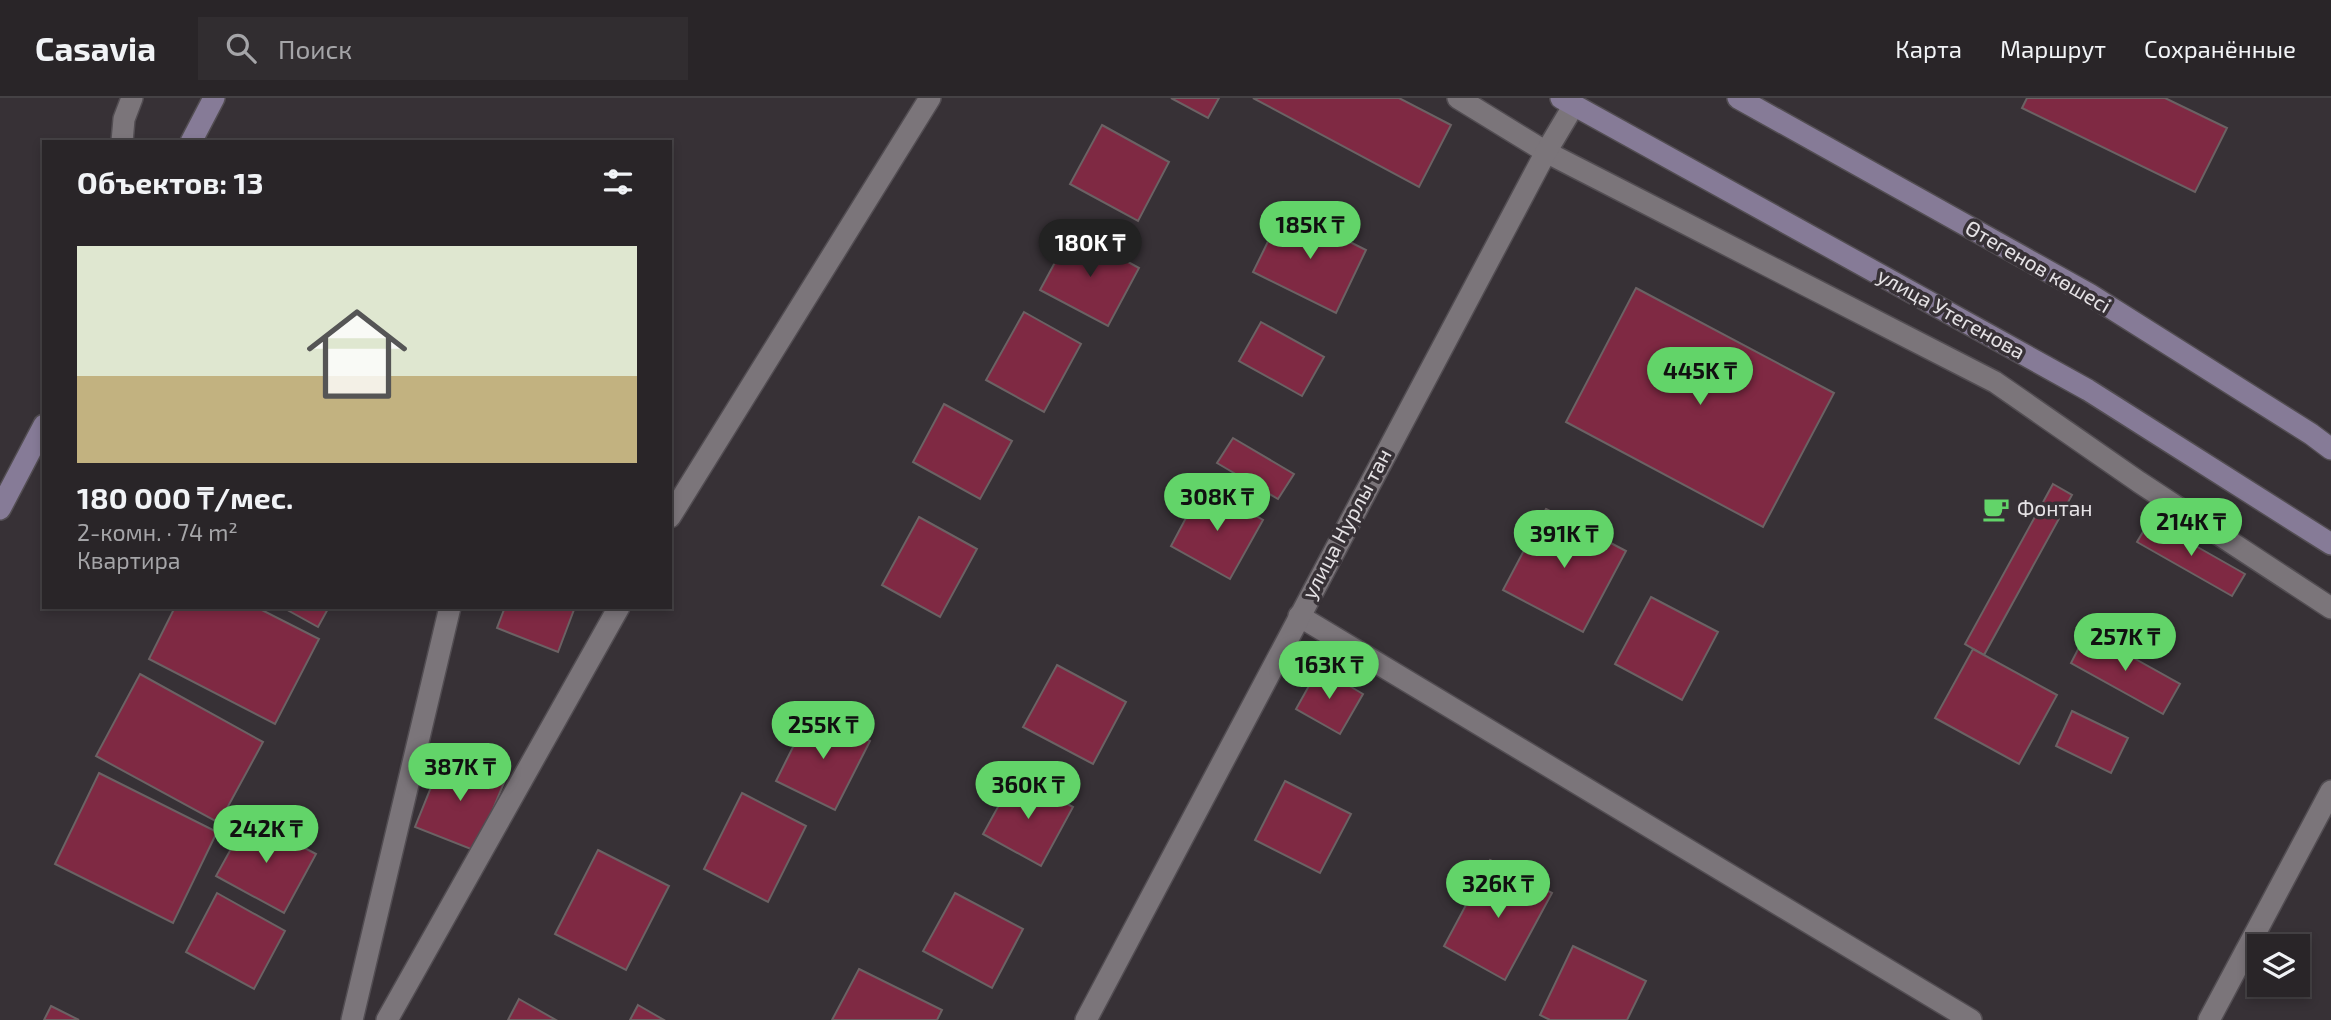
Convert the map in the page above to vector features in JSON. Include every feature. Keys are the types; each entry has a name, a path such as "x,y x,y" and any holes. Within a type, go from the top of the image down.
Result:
{"main road":[{"path":"192,140 214,98"},
{"name":"Өтегенов көшесі","path":"1738,98 2089,294 2331,449"},
{"name":"улица Утегенова","path":"1568,102 2088,390 2331,544"},
{"path":"0,509 42,429"}],"street":[{"path":"122,140 124,119 132,98"},
{"path":"672,514 930,98"},
{"path":"1458,98 1546,152 1995,382 2139,482 2331,608"},
{"name":"улица Нурлы тан","path":"1086,1020 1546,152 1568,102"},
{"path":"352,1020 450,609"},
{"path":"387,1020 618,609"},
{"path":"1299,615 1971,1020"},
{"path":"2209,1020 2331,791"}],"building":[{"path":"1171,98 1219,98 1208,118"},
{"path":"1253,98 1399,98 1451,125 1419,187"},
{"path":"2027,98 2165,98 2227,128 2195,192 2022,108"},
{"path":"1102,125 1169,162 1138,221 1070,184"},
{"path":"1284,209 1366,250 1336,313 1253,272"},
{"path":"1072,231 1139,268 1108,326 1040,290"},
{"path":"1636,288 1834,393 1763,527 1566,422"},
{"path":"1024,312 1081,344 1044,412 986,380"},
{"path":"1261,322 1324,357 1302,396 1239,361"},
{"path":"944,404 1012,441 980,499 913,462"},
{"path":"1233,438 1294,474 1278,499 1217,463"},
{"path":"2053,484 2072,495 1984,655 1965,644"},
{"path":"1203,486 1263,520 1230,579 1171,546"},
{"path":"1546,509 1626,551 1583,632 1503,590"},
{"path":"919,517 977,549 940,617 882,585"},
{"path":"2150,520 2245,574 2232,596 2137,542"},
{"path":"1651,597 1718,632 1682,700 1615,664"},
{"path":"174,609 260,609 319,639 275,724 149,659"},
{"path":"286,609 328,609 318,627"},
{"path":"504,609 574,609 558,652 497,628"},
{"path":"2087,632 2180,684 2163,714 2071,663"},
{"path":"1973,649 2057,695 2019,764 1935,718"},
{"path":"1057,665 1126,702 1093,764 1023,727"},
{"path":"1319,668 1363,694 1340,734 1296,709"},
{"path":"140,674 263,742 219,823 96,756"},
{"path":"811,711 870,741 835,810 776,781"},
{"path":"2072,711 2128,738 2111,773 2056,746"},
{"path":"444,755 505,780 476,851 415,827"},
{"path":"99,773 217,832 173,923 55,864"},
{"path":"1015,776 1073,807 1041,866 983,834"},
{"path":"1285,781 1351,814 1320,873 1255,840"},
{"path":"742,793 806,826 768,902 704,869"},
{"path":"248,818 316,854 284,913 216,876"},
{"path":"598,850 669,886 626,970 555,934"},
{"path":"1490,860 1552,893 1505,980 1444,946"},
{"path":"217,893 285,931 254,989 186,952"},
{"path":"955,893 1023,929 992,988 923,951"},
{"path":"1573,946 1646,981 1627,1020 1550,1020 1540,1015"},
{"path":"859,969 942,1010 937,1020 832,1020"},
{"path":"519,999 556,1020 508,1020"},
{"path":"638,1005 664,1020 630,1020"},
{"path":"51,1006 79,1020 44,1020"}],"place":[{"name":"Фонтан","path":"1996,509"}]}
